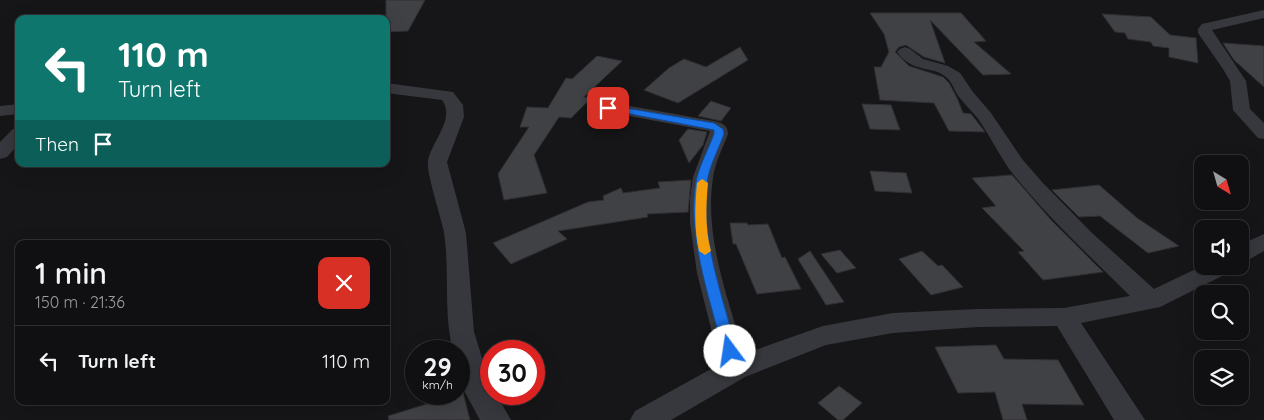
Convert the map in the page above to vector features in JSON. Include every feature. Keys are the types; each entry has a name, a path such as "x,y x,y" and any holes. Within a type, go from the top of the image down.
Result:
{"street":[{"path":"1264,14 1207,27 1205,33 1231,68 1238,81 1242,110 1264,134"},
{"path":"905,52 911,60 923,66 946,69 953,74 960,82 963,91 990,123 1019,168 1074,228 1151,301"},
{"path":"390,89 447,96 454,105 455,117 437,162 455,233 461,332 475,385 496,420"},
{"path":"608,108 714,126 718,129 719,134 703,177 701,203 702,240 735,369"},
{"path":"0,111 15,109"},
{"path":"0,153 15,137"},
{"path":"1249,250 1264,241"},
{"path":"645,420 735,369 823,336 893,323 1064,317 1151,301 1204,275"},
{"path":"1064,317 1130,420"}],"building":[{"path":"386,0 425,0 408,31 390,32 390,15 386,15"},
{"path":"870,13 961,13 986,41 974,42 1011,74 983,75 930,20 945,63 924,57 906,45 899,47 895,52 909,66 943,77 949,83 963,113 971,114 985,132 949,131 934,103 880,100 874,67 881,67 889,52 884,34"},
{"path":"1102,14 1151,17 1170,35 1196,38 1198,63 1169,57 1169,48 1153,46 1151,42 1128,39 1125,33 1115,32"},
{"path":"1223,43 1264,46 1264,87 1234,60"},
{"path":"740,47 748,60 678,103 644,90 669,68 684,59 706,67"},
{"path":"597,56 622,61 584,97 591,98 571,118 559,117 534,155 547,193 504,200 498,174 529,127 520,127 527,107 548,108 566,78 572,79"},
{"path":"711,101 731,108 721,121 698,116"},
{"path":"862,104 891,105 900,130 870,129"},
{"path":"688,129 707,132 703,145 689,163 679,140"},
{"path":"870,171 906,173 912,193 875,191"},
{"path":"1012,175 1051,220 1103,272 1043,280 1018,252 1024,251 982,208 996,206 972,178"},
{"path":"691,180 688,212 647,214 648,217 558,231 567,239 511,264 493,243 588,202 604,200 603,196 621,188 623,193 660,188 658,182"},
{"path":"1099,185 1137,218 1179,246 1148,253 1100,216 1079,217 1052,190"},
{"path":"730,223 747,223 748,225 768,224 782,258 785,257 801,289 757,294 736,244 733,244"},
{"path":"840,250 856,268 837,273 821,254"},
{"path":"810,251 844,302 826,305 798,259"},
{"path":"922,251 938,266 942,265 963,287 931,295 899,259"},
{"path":"996,345 1004,359 1058,360 1084,405 1022,404 1027,420 1003,420 995,392 958,393 935,347"},
{"path":"839,386 862,403 843,420 838,420 818,403"},
{"path":"424,405 466,405 470,420 389,420 388,416"}],"slow traffic":[{"path":"702,183 702,240 705,251"}],"route":[{"path":"608,108 714,126 718,129 719,134 703,177 701,203 702,240 730,351"}]}
